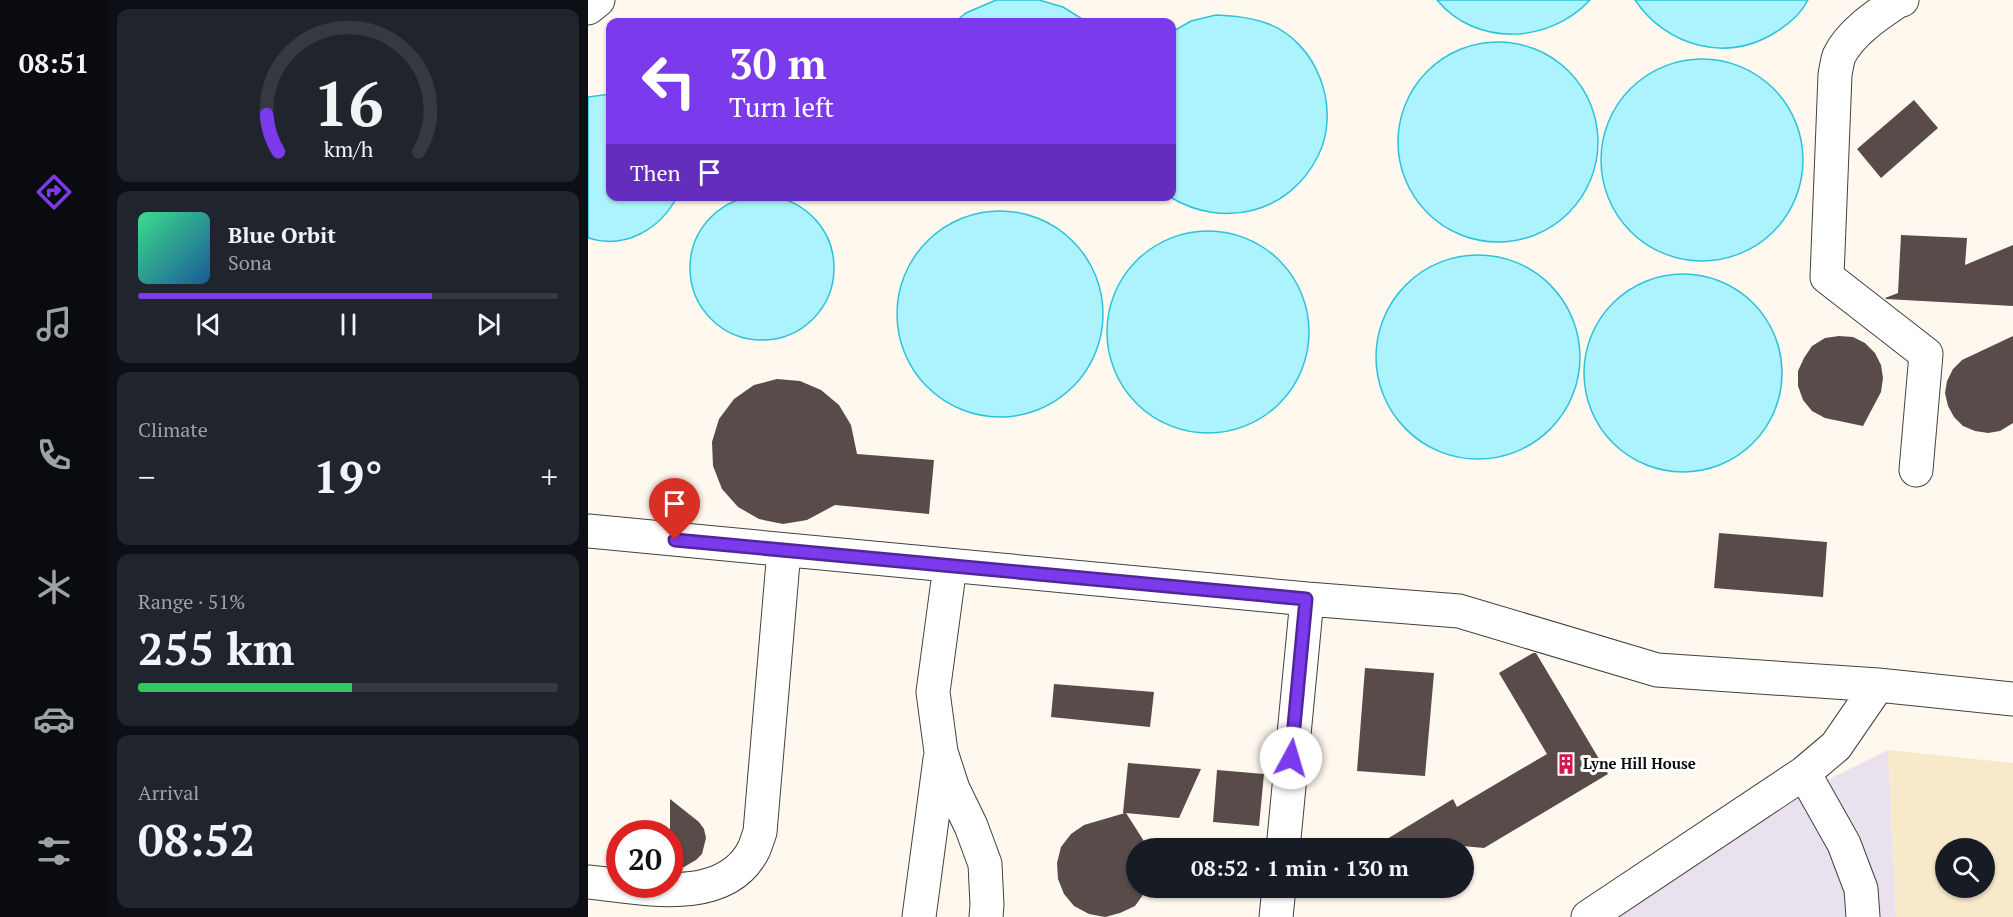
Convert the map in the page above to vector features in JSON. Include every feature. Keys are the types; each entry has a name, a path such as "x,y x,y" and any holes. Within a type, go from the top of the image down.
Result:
{"lane":[{"path":"588,8 598,0"},
{"path":"1902,0 1872,19 1850,40 1839,56 1834,75 1827,277 1926,354 1916,470"},
{"path":"588,531 1306,599 1459,611 1657,670 1878,685 2013,699"},
{"path":"588,882 682,891 700,889 730,875 754,850 760,832 784,550"},
{"path":"950,566 933,692 940,752 985,864 986,917"},
{"path":"1283,838 1306,599"},
{"path":"1588,917 1804,772 1836,746 1878,685"},
{"path":"919,917 940,752"},
{"path":"1804,772 1844,844 1861,889 1863,917"},
{"path":"1276,917 1278,898"}],"shaded area":[{"path":"1888,750 1896,917 1615,917 1777,808 1813,787"},
{"path":"1888,750 2013,763 2013,917 1896,917"}],"water":[{"path":"996,0 1039,0 1063,7 1081,18 960,18"},
{"path":"1437,0 1590,0 1573,15 1554,25 1534,32 1513,34 1492,32 1472,26 1453,15"},
{"path":"1635,0 1808,0 1802,10 1786,26 1776,32 1738,47 1718,48 1681,39 1648,16"},
{"path":"1216,15 1254,19 1266,23 1284,32 1299,45 1311,60 1320,78 1326,98 1327,118 1325,137 1318,156 1305,176 1290,191 1272,203 1253,210 1232,213 1211,212 1190,207 1176,200 1176,30 1191,21"},
{"path":"1488,42 1508,42 1545,53 1562,64 1576,78 1591,104 1598,132 1594,171 1587,189 1576,206 1562,220 1545,231 1527,238 1508,242 1488,242 1451,231 1434,220 1420,206 1409,189 1402,171 1398,152 1398,132 1409,95 1420,78 1434,64 1451,53 1469,46"},
{"path":"1692,59 1712,59 1741,66 1774,88 1796,121 1803,160 1796,199 1774,232 1741,254 1712,261 1692,261 1663,254 1630,232 1608,199 1601,170 1601,150 1608,121 1630,88 1663,66"},
{"path":"606,95 606,201 674,201 661,219 640,234 628,239 602,241 588,238 588,97"},
{"path":"738,201 786,201 802,208 822,228 832,254 834,268 832,282 822,308 802,328 776,338 762,340 748,338 722,328 702,308 692,282 690,268 692,254 702,228 722,208"},
{"path":"990,211 1010,211 1030,215 1049,223 1073,241 1091,265 1099,284 1103,314 1099,344 1091,363 1073,387 1049,405 1030,413 1010,417 990,417 970,413 951,405 935,394 920,379 909,363 901,344 897,324 897,304 901,284 909,265 920,249 935,234 951,223 970,215"},
{"path":"1198,231 1218,231 1237,235 1256,243 1286,268 1297,284 1305,303 1309,332 1305,361 1297,380 1272,410 1256,421 1237,429 1218,433 1198,433 1179,429 1160,421 1130,396 1119,380 1111,361 1107,342 1107,322 1111,303 1119,284 1144,254 1160,243 1179,235"},
{"path":"1478,255 1498,257 1517,263 1550,285 1572,318 1578,337 1580,357 1578,377 1572,396 1550,429 1517,451 1498,457 1478,459 1458,457 1439,451 1406,429 1384,396 1378,377 1376,357 1378,337 1384,318 1406,285 1439,263 1458,257"},
{"path":"1673,274 1693,274 1730,285 1760,310 1775,335 1782,363 1778,402 1771,420 1746,450 1730,461 1712,468 1693,472 1673,472 1636,461 1606,436 1595,420 1588,402 1584,383 1584,363 1595,326 1620,296 1636,285 1654,278"}],"building":[{"path":"1914,100 1938,128 1881,178 1857,149"},
{"path":"1901,235 1967,238 1965,265 2013,245 2013,306 1886,299 1898,293"},
{"path":"2013,336 2013,423 2000,431 1988,433 1963,426 1948,406 1945,393 1947,381 1953,369 1962,360"},
{"path":"1853,337 1865,343 1875,353 1881,365 1883,378 1881,392 1863,426 1825,418 1812,411 1803,400 1798,386 1798,371 1812,346 1825,338"},
{"path":"777,379 800,381 821,390 839,405 851,425 857,454 934,460 929,514 835,505 807,520 783,524 759,519 738,507 722,489 713,466 712,442 719,419 734,399 754,385"},
{"path":"1719,533 1827,542 1823,597 1714,588"},
{"name":"Lyne Hill House","path":"1536,653 1608,774 1484,848 1474,847 1474,838 1389,838 1453,799 1457,807 1547,754 1499,673"},
{"path":"1365,668 1434,673 1425,776 1357,771"},
{"path":"1054,684 1154,692 1150,727 1051,717"},
{"path":"1128,763 1201,769 1179,818 1126,813 1142,838 1126,838 1126,898 1141,898 1135,906 1120,913 1105,917 1089,914 1074,906 1064,894 1058,879 1057,863 1061,847 1071,834 1084,825 1125,813 1123,813"},
{"path":"1217,770 1264,774 1259,826 1213,822"},
{"path":"670,799 699,822 704,829 706,838 702,854 684,867 684,820 670,820"}],"place":[{"name":"Lyne Hill House","path":"1566,764"}],"route":[{"path":"675,540 1306,599 1291,758"}]}
